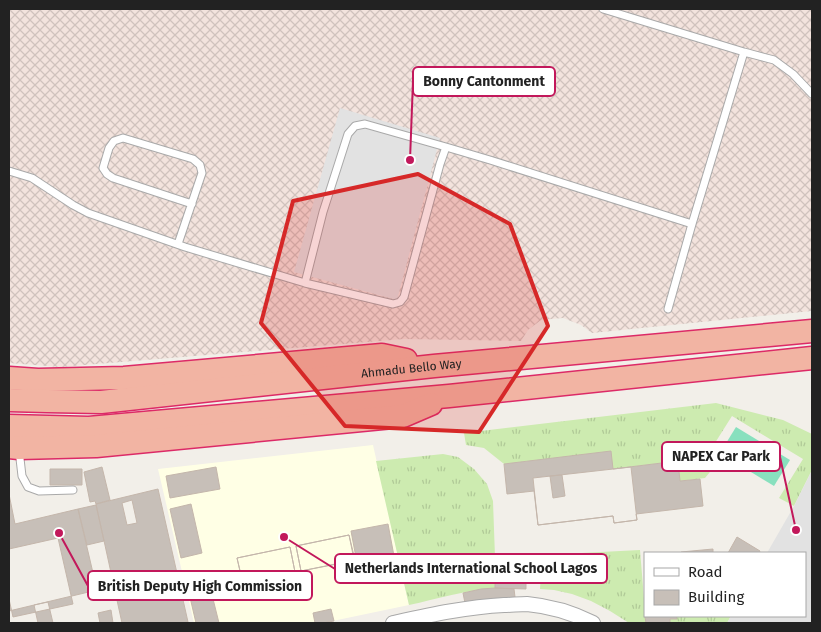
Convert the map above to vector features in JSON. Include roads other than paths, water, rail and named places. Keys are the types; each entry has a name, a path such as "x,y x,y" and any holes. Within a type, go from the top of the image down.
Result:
{"highway":[{"name":"Ahmadu Bello Way","path":"9,400 101,402 434,366 812,330"},
{"path":"9,378 38,380 124,378 382,356 434,366"},
{"path":"9,426 88,428 449,396 812,358"},
{"path":"14,448 96,446 403,416 449,396"}],"street":[{"path":"393,623 449,611 484,606 525,604 547,607 593,623"}],"lane":[{"path":"602,9 616,10 774,60 793,74 812,94"},
{"path":"668,309 744,52"},
{"path":"305,283 323,212 348,134 355,126 364,124 490,160 692,224"},
{"path":"178,244 192,204 202,173 200,165 193,159 122,138 114,141 109,148 103,168 107,174 113,178 192,204"},
{"path":"9,171 32,178 88,213 178,244 305,283 393,304 400,302 404,297 446,147"},
{"path":"14,448 22,476 28,487 39,491 73,490"}],"place":[{"name":"Bonny Cantonment","path":"410,160"},
{"name":"NAPEX Car Park","path":"796,530"},
{"name":"British Deputy High Commission","path":"59,533"},
{"name":"Netherlands International School Lagos","path":"284,537"}]}
